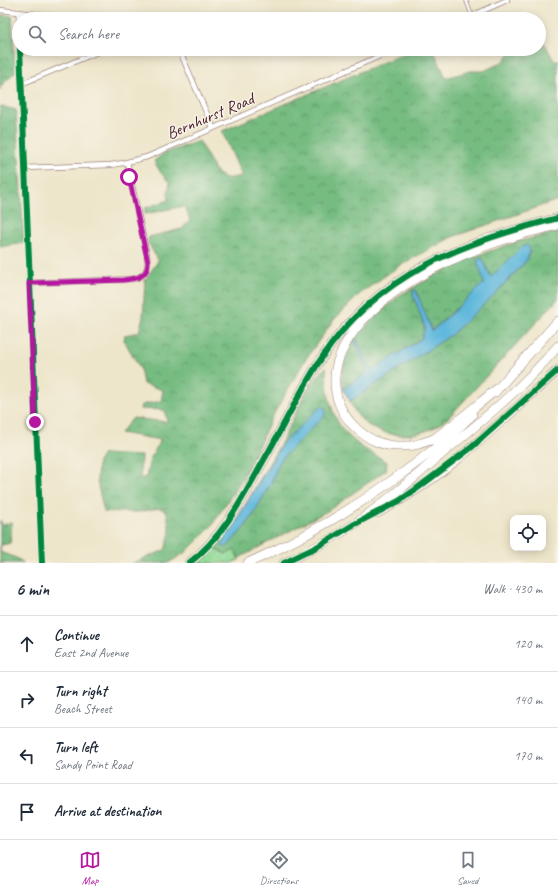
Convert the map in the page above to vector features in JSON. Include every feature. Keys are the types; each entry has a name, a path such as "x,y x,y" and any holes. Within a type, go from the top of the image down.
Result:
{"highway":[{"path":"188,563 202,553 222,530 240,503 321,359 340,333 362,309 387,289 414,271 442,256 502,234 558,218"},
{"path":"497,389 434,438 413,446 389,447 367,438 350,423 338,402 334,378 340,354 354,331 374,310 398,291 425,273 454,258 485,246 558,224"},
{"path":"248,563 318,529 384,487 420,461 456,432 558,321"},
{"path":"353,525 378,507 494,411 545,361 558,346"},
{"path":"284,563 315,548 353,525 400,501 472,447 558,370"}],"street":[{"path":"480,12 506,0"},
{"path":"0,10 19,12"},
{"path":"20,56 42,563"},
{"path":"21,84 88,56"},
{"path":"182,56 214,128"},
{"name":"Bernhurst Road","path":"24,168 111,165 127,162 157,152 380,56"},
{"path":"29,283 123,280 134,279 144,275 148,262 127,162"}],"lane":[{"path":"466,0 470,12"}],"green space":[{"path":"0,15 12,16 12,56 14,56 15,72 1,86 0,90"},
{"path":"546,46 555,62 558,59 558,200 452,237 399,266 361,293 333,321 305,360 272,417 244,476 210,528 186,552 168,563 133,563 165,550 170,533 167,512 160,508 139,512 104,512 97,481 98,462 103,454 141,456 140,479 146,477 150,459 161,440 120,433 133,418 167,422 165,410 140,409 141,405 161,401 163,390 143,384 140,368 124,340 125,335 139,332 143,317 145,280 158,261 148,242 149,237 182,229 190,220 185,207 145,214 145,208 169,200 168,193 170,183 161,173 154,161 165,153 199,141 216,172 225,179 242,176 222,131 398,56 436,56 446,78 470,71 484,71 504,61 508,56 546,56"},
{"path":"0,106 16,110 24,243 0,247"},
{"path":"558,232 558,299 448,418 437,426 421,432 396,435 373,428 364,422 350,401 451,335 494,295 526,261 530,252 527,245 522,247 491,278 482,258 485,283 431,331 417,293 413,290 425,329 421,339 371,371 357,340 355,341 367,372 343,389 342,376 345,361 354,339 375,317 400,295 459,262 516,242"},
{"path":"326,367 329,396 338,423 355,442 387,462 386,470 329,510 239,558 235,550 225,554 216,549 215,546 237,519 281,443 309,387","holes":["325,415 285,455 278,465 272,481 252,517 227,547 282,444"]},
{"path":"0,520 3,525 12,522 10,543 1,545 0,552"},
{"path":"215,546 216,549 225,554 235,550 239,560 231,563 196,563"},
{"path":"0,552 16,558 24,563 0,563"}],"water":[{"path":"527,245 530,252 526,261 494,295 451,335 350,401 343,389 367,372 355,340 357,340 371,371 421,339 425,328 413,294 413,290 417,293 432,331 484,283 477,260 482,258 491,277 522,247"},
{"path":"321,406 325,408 325,415 285,455 278,465 272,481 252,517 242,530 227,547 221,546 282,444"}],"cycle path":[{"path":"20,56 42,563"},
{"path":"189,563 202,552 225,526 243,497 300,393 321,359 343,330 368,304 396,283 425,266 456,251 489,238 558,218"},
{"path":"284,563 315,548 353,525 399,501 415,490 472,447 558,370"}],"route":[{"path":"35,422 29,283 123,280 134,279 144,275 148,267 147,255 129,177"}]}
